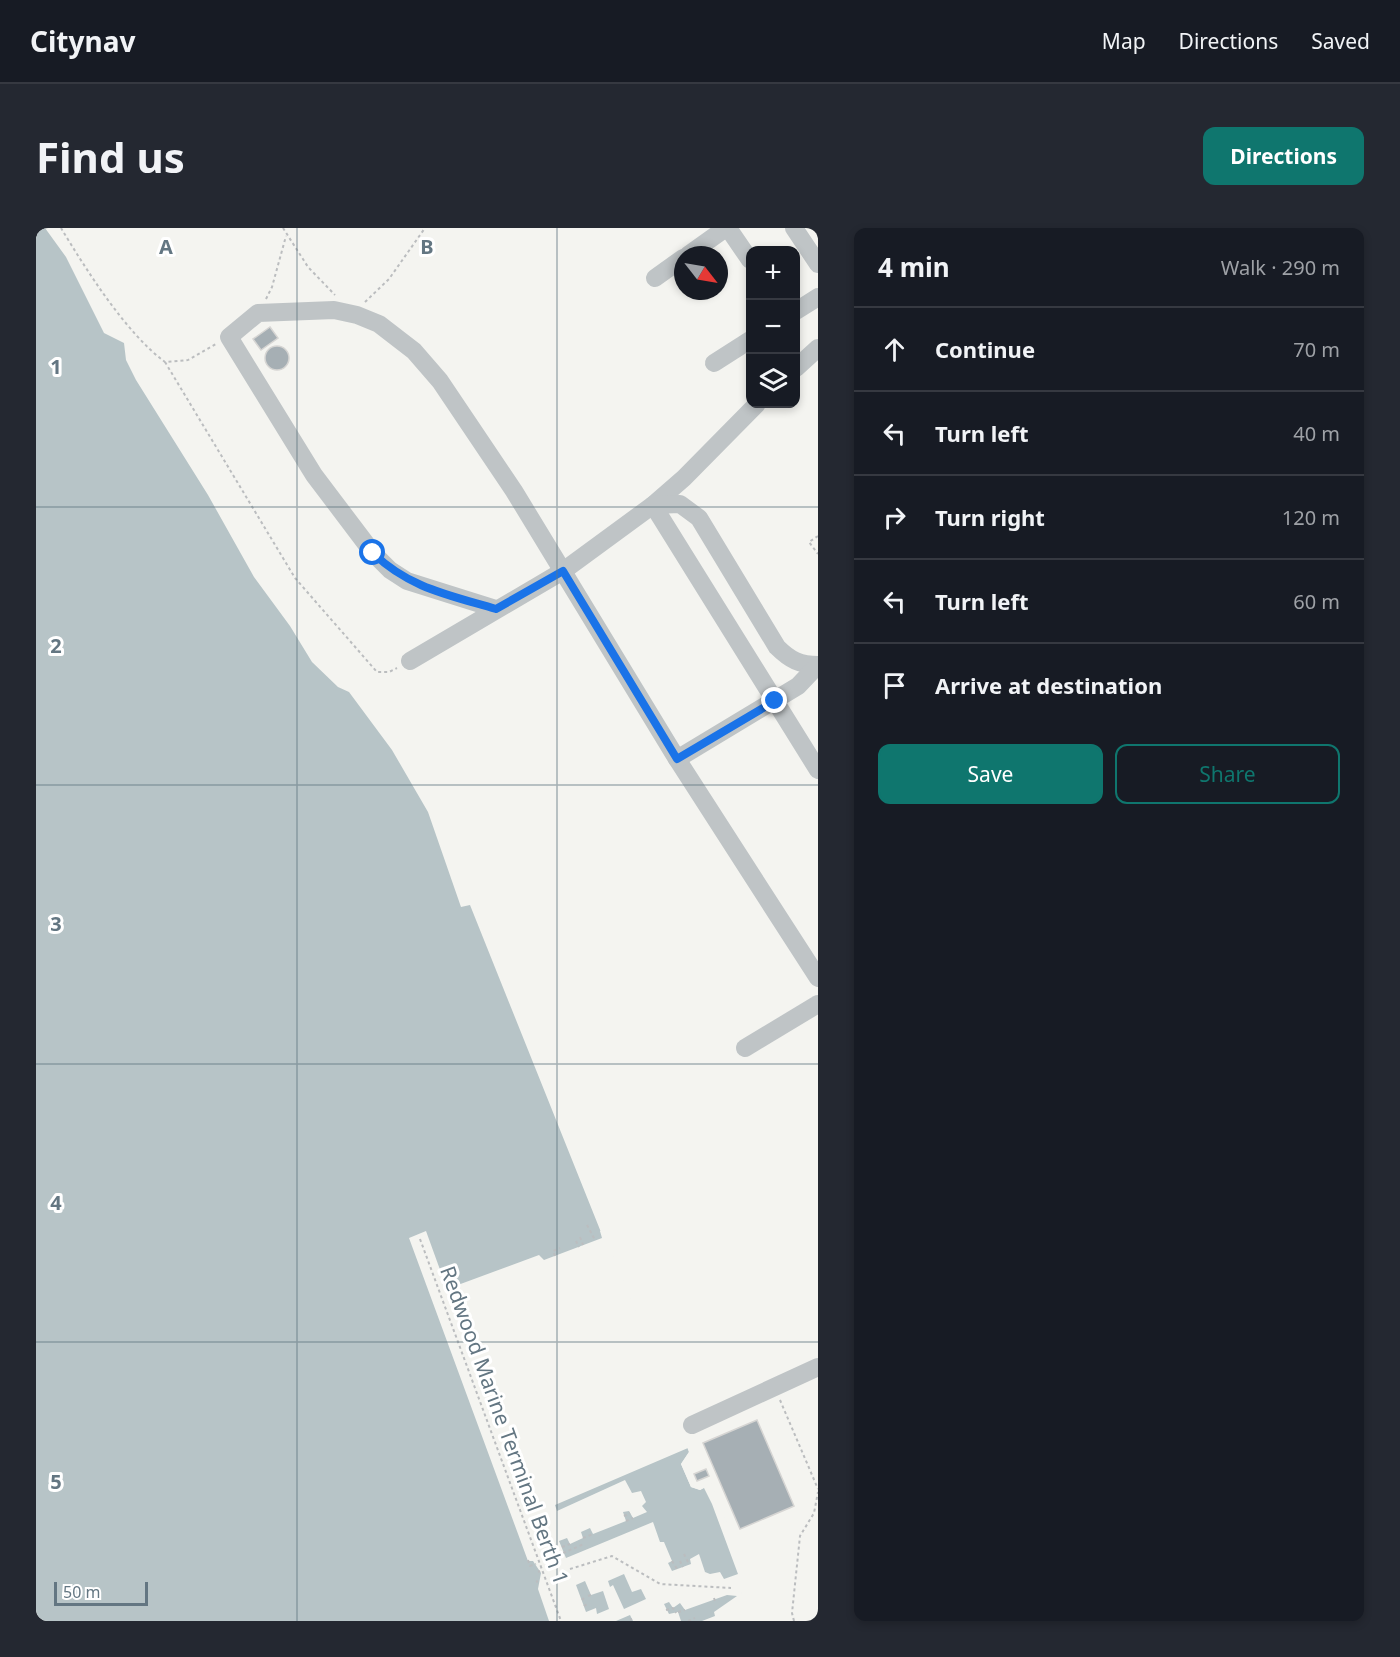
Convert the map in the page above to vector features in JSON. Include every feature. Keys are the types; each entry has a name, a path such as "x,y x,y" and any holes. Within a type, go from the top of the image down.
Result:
{"street":[{"path":"701,246 727,228 746,254"},
{"path":"794,228 818,264"},
{"path":"655,278 674,264"},
{"path":"800,308 818,297"},
{"path":"496,609 407,580 390,570 373,553 314,475 229,337 258,313 334,310 357,315 379,324 399,338 440,381 514,491 677,759 818,978"},
{"path":"714,363 746,343"},
{"path":"800,364 818,348"},
{"path":"410,661 563,571 653,505 684,478 753,408"},
{"path":"653,505 680,504 699,518 777,647 789,659 801,664 817,665"},
{"path":"653,505 818,770"},
{"path":"677,759 798,686 817,665"},
{"path":"745,1048 818,1004"},
{"path":"693,1425 818,1367"}],"path":[{"path":"61,228 146,347 165,362 295,578 377,672 389,672 410,661"},
{"path":"283,228 308,267 357,315 368,298 388,279 425,228"},
{"path":"258,313 272,287 286,236"},
{"path":"165,362 188,360 229,337"},
{"path":"818,536 809,542 818,554"},
{"path":"587,1225 595,1240"},
{"path":"580,1237 583,1245"},
{"name":"Redwood Marine Terminal Berth 1","path":"420,1239 561,1621"},
{"path":"576,1241 579,1247"},
{"path":"555,1256 553,1251 560,1248"},
{"path":"774,1387 818,1490 814,1513 800,1536 792,1613 794,1621"},
{"path":"624,1516 630,1513"},
{"path":"626,1521 633,1518"},
{"path":"583,1538 593,1534"},
{"path":"561,1547 570,1544"},
{"path":"563,1552 584,1544"},
{"path":"684,1554 689,1564"},
{"path":"570,1569 612,1556 660,1584 731,1588"},
{"path":"528,1560 530,1566 536,1564"},
{"path":"672,1561 677,1569"},
{"path":"680,1561 683,1567"},
{"path":"666,1610 673,1608 677,1612 685,1610"},
{"path":"688,1621 695,1618"}],"shaded area":[{"path":"36,228 45,228 66,257 104,333 124,343 126,360 136,380 208,495 254,577 290,626 312,662 338,687 349,692 392,750 428,812 461,907 470,905 689,1452 681,1464 691,1487 700,1490 710,1484 739,1567 739,1621 36,1621"}],"pier":[{"path":"603,1230 692,1451 685,1464 693,1485 699,1487 711,1481 730,1532 740,1563 740,1594 743,1592 742,1621 702,1621 715,1616 714,1612 737,1596 727,1595 685,1610 680,1603 673,1608 669,1602 664,1604 669,1614 678,1612 681,1621 633,1621 630,1615 616,1621 549,1621 538,1589 541,1573 533,1561 528,1561 409,1238 426,1231 447,1289 539,1255 544,1260 602,1238 600,1231","holes":["688,1448 689,1452 681,1464 691,1487 700,1490 704,1488 738,1574 724,1579 720,1572 710,1574 705,1572 699,1554 690,1559 691,1564 672,1571 668,1563 672,1561 664,1542 660,1542 653,1522 566,1558 559,1541 567,1538 570,1544 583,1538 581,1532 590,1528 593,1534 626,1521 623,1512 629,1511 633,1518 647,1512 642,1506 646,1502 641,1491 632,1493 625,1480 557,1511 555,1505","624,1574 632,1592 641,1589 646,1599 624,1609 613,1585 610,1587 608,1581","585,1581 591,1595 603,1591 609,1609 597,1614 596,1608 586,1612 576,1585"]}],"building":[{"path":"270,327 278,338 261,350 253,339"},
{"path":"272,346 282,346 289,353 289,363 282,370 272,370 265,363 265,353"},
{"path":"757,1420 794,1506 740,1529 703,1443"},
{"path":"706,1469 709,1476 697,1481 694,1474"}],"route":[{"path":"373,553 390,570 422,587 496,609 563,571 677,759 775,701"}]}
